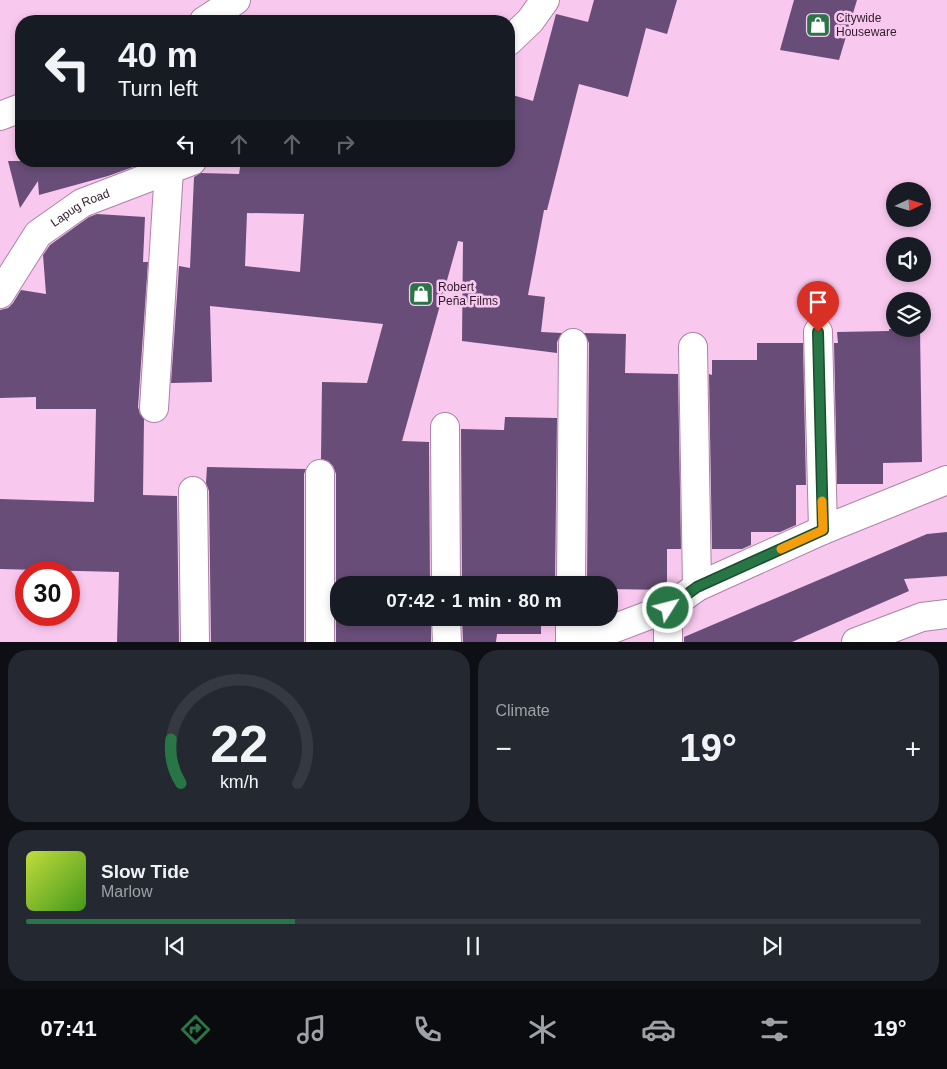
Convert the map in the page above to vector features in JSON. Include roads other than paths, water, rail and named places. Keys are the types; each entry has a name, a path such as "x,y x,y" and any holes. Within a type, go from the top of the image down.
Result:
{"street":[{"path":"213,15 236,0"},
{"path":"515,35 530,21 545,0"},
{"path":"0,116 15,110"},
{"name":"Lapug Road","path":"0,294 38,234 82,203 178,167"},
{"path":"154,408 181,167"},
{"path":"818,332 823,530"},
{"path":"571,576 573,343"},
{"path":"693,347 697,587"},
{"path":"445,427 446,576"},
{"path":"320,474 320,642"},
{"path":"578,642 668,608 697,587 823,530 947,480"},
{"path":"193,491 195,642"},
{"path":"668,608 668,642"},
{"path":"856,642 922,617 947,614"},
{"path":"446,626 446,642"},
{"path":"570,626 570,642"}],"place":[{"name":"Citywide Houseware","path":"818,25"},
{"name":"Robert Peña Films","path":"421,294"}]}
